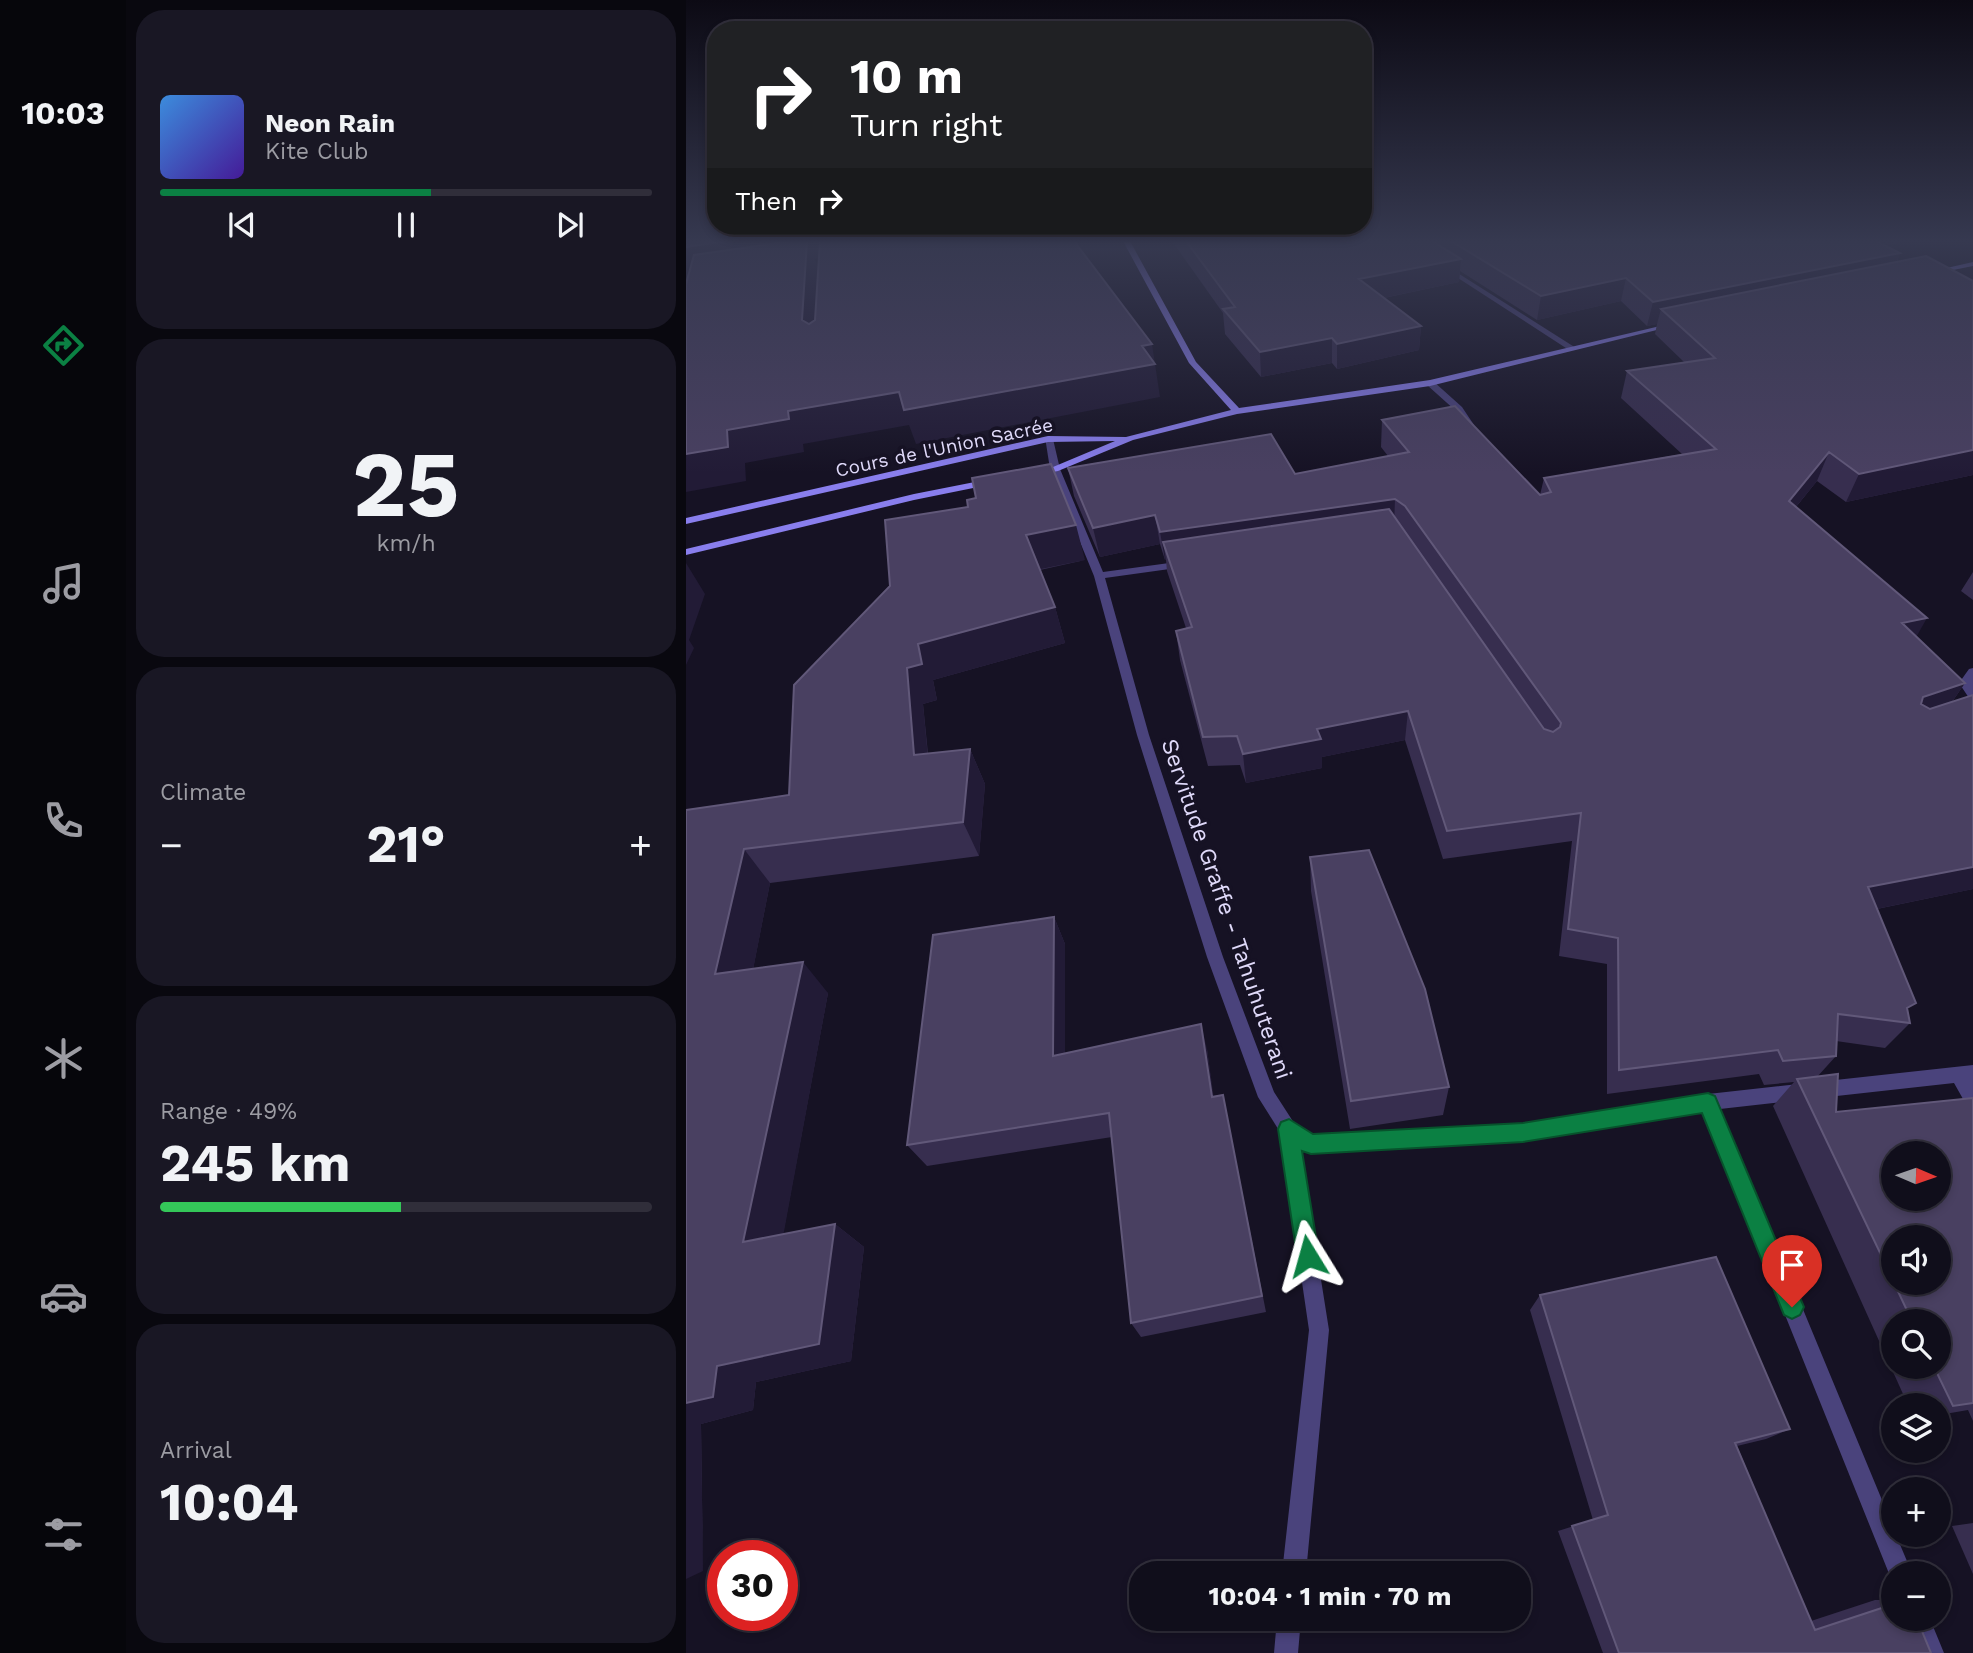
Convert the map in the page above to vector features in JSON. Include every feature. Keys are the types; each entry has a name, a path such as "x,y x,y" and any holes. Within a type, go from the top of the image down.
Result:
{"main road":[{"path":"1168,318 1193,363 1237,411"},
{"path":"1130,438 1237,411 1430,383 1689,321"},
{"name":"Cours de l'Union Sacrée","path":"686,521 1048,439 1130,438"},
{"name":"Cours de l'Union Sacrée","path":"1029,474 1055,469 1130,438"},
{"name":"Cours de l'Union Sacrée","path":"686,552 915,497 1003,480"}],"street":[{"path":"1525,318 1572,348"},
{"path":"1430,383 1459,409 1475,431"},
{"name":"Servitude Graffe - Tahuhuterani","path":"1048,439 1055,469 1099,576 1143,735 1215,957 1267,1097 1289,1129 1311,1144 1523,1132 1708,1102 1966,1074"},
{"path":"1099,576 1199,562"},
{"path":"1973,672 1965,683 1973,695"},
{"path":"1966,1074 1973,1100"},
{"path":"1708,1102 1895,1561"},
{"path":"1289,1129 1319,1330 1295,1561"},
{"path":"1286,1653 1288,1631"},
{"path":"1923,1631 1932,1653"}],"building":[{"path":"686,318 802,318 809,324 815,318 1132,318 1152,344 1142,346 1155,364 904,410 899,392 788,411 789,419 727,430 728,447 686,454"},
{"path":"1231,318 1411,318 1421,326 1337,344 1332,338 1260,352"},
{"path":"1671,318 1973,318 1973,450 1859,474 1829,452 1789,501 1927,618 1902,623 1965,683 1923,697 1921,704 1930,709 1973,695 1973,867 1868,887 1916,1003 1907,1008 1910,1023 1838,1014 1836,1056 1783,1061 1778,1050 1619,1070 1618,938 1568,929 1581,813 1447,831 1408,711 1317,729 1321,739 1243,754 1237,736 1203,737 1176,631 1192,627 1163,542 1389,509 1544,729 1553,732 1560,727 1561,723 1405,506 1395,499 1160,532 1155,515 1093,528 1068,468 1271,434 1295,474 1409,452 1382,420 1455,406 1540,495 1551,492 1544,478 1716,449 1627,371 1715,358"},
{"path":"1051,464 1076,525 1026,535 1055,607 918,644 922,664 907,668 914,755 970,749 963,822 744,849 715,974 803,962 743,1242 835,1224 819,1344 717,1366 713,1397 686,1403 686,810 789,795 794,685 890,586 885,520 968,507 967,500 976,498 972,478"},
{"path":"1369,850 1425,989 1449,1087 1351,1101 1310,857"},
{"path":"1054,917 1053,1056 1201,1024 1212,1097 1223,1095 1262,1296 1131,1323 1109,1113 907,1145 933,935"},
{"path":"1838,1074 1836,1112 1973,1098 1973,1403 1953,1406 1951,1393 1947,1393 1940,1379 1951,1379 1951,1309 1906,1309 1900,1295 1951,1295 1951,1225 1881,1225 1881,1255 1797,1079"},
{"path":"1716,1257 1790,1429 1735,1443 1815,1630 1881,1608 1881,1631 1922,1631 1931,1653 1619,1653 1572,1526 1608,1515 1540,1295"}],"route":[{"path":"1308,1256 1289,1129 1311,1144 1523,1132 1708,1102 1792,1307"}]}
